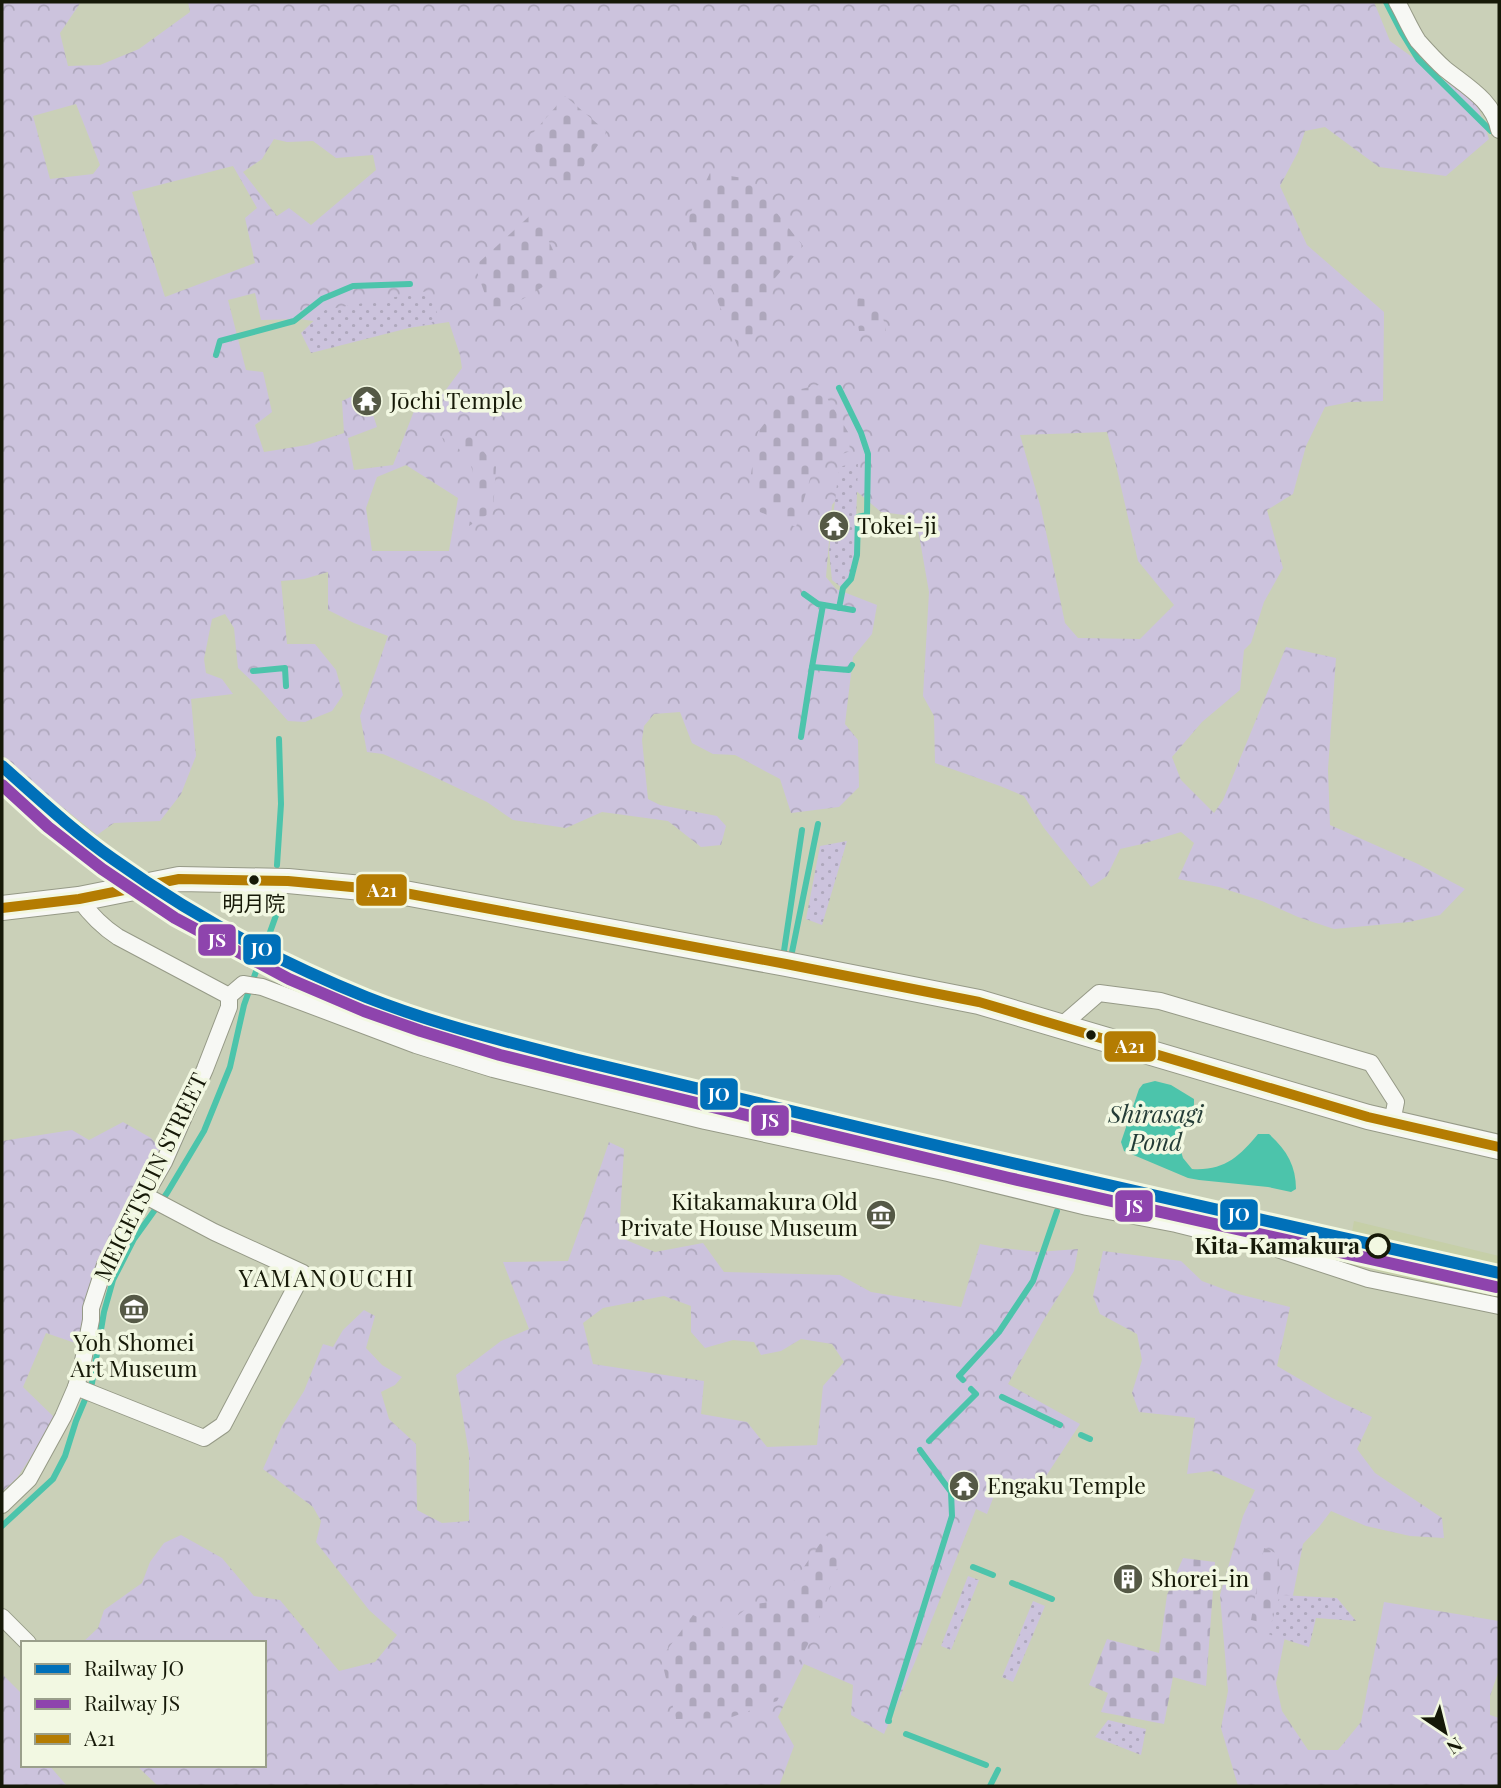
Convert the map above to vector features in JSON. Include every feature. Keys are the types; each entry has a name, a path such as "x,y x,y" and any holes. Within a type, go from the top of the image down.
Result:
{"main road":[{"path":"2,908 79,899 179,879 288,881 394,891 965,999 1368,1117 1499,1147"}],"street":[{"path":"1397,2 1418,40 1444,68 1483,101 1497,117 1499,130"},
{"path":"79,899 102,927 229,996 243,984 262,987 416,1045 493,1069 705,1121 1087,1207 1176,1224 1277,1250 1368,1279 1499,1306"},
{"path":"1061,1026 1099,993 1116,994 1160,1001 1350,1056 1371,1063 1390,1092 1396,1102 1392,1122"},
{"name":"MEIGETSUIN STREET","path":"2,1505 29,1479 53,1436 85,1391 83,1361 91,1308 105,1265 157,1201 164,1162 205,1069 229,1007 229,996"},
{"path":"85,1391 204,1438 223,1425 303,1273 214,1232 157,1201"},
{"path":"2,1617 25,1641"}],"shaded area":[{"path":"2,755 26,778 117,852 148,873 111,880 43,829 2,795"},
{"path":"173,894 245,933 233,956 136,900"},
{"path":"278,949 372,991 428,1011 596,1058 1352,1232 1354,1221 1499,1256 1499,1299 1343,1263 1344,1256 591,1084 497,1060 420,1037 267,973"}],"green space":[{"path":"2,2 81,2 60,33 68,66 100,65 139,49 190,12 188,2 1374,2 1390,41 1477,104 1489,139 1446,176 1379,167 1325,127 1305,131 1298,152 1280,186 1307,245 1384,312 1383,401 1350,402 1325,407 1306,446 1293,494 1267,510 1283,568 1264,602 1251,643 1244,650 1240,690 1202,722 1172,757 1181,780 1214,813 1223,800 1286,647 1336,658 1328,769 1330,825 1418,864 1465,889 1440,915 1409,922 1334,929 1219,887 1178,879 1194,843 1181,832 1120,849 1107,876 1091,887 1044,828 1024,796 935,763 934,716 923,696 929,592 919,535 912,516 881,512 848,484 832,505 826,577 836,589 877,605 872,634 853,657 845,724 858,740 859,787 839,807 791,813 780,779 735,755 713,754 692,743 680,712 654,714 644,726 642,740 648,799 660,805 717,816 726,826 721,845 701,847 668,821 602,812 566,828 513,820 487,802 426,773 383,754 367,752 360,716 388,636 328,610 328,572 304,579 281,581 287,644 315,644 336,670 343,695 332,711 305,722 288,721 238,668 234,628 225,614 212,619 204,659 206,673 222,679 233,694 191,699 196,756 181,794 160,821 114,823 97,835 26,778 2,755","holes":["76,104 100,165 93,174 50,179 33,116","274,139 287,142 313,141 336,158 373,155 376,170 311,225 289,208 277,216 243,172 262,159","233,166 257,208 245,218 255,263 165,297 132,192","255,293 261,320 299,319 358,327 361,335 449,322 462,368 442,395 414,411 393,465 354,470 348,438 377,427 365,390 342,401 344,433 307,445 264,452 255,425 272,412 263,372 246,370 228,300","1107,432 1138,561 1174,605 1140,639 1078,638 1065,623 1041,508 1020,435","406,465 458,498 449,551 372,551 366,508 377,477"]},
{"path":"565,96 607,132 569,187 526,141"},
{"path":"710,173 750,179 803,246 768,286 769,320 738,347 684,226"},
{"path":"535,211 564,274 493,317 475,266"},
{"path":"428,291 440,320 311,353 301,333 325,310"},
{"path":"854,298 879,300 886,331 859,331"},
{"path":"819,385 848,432 850,451 814,465 796,527 760,512 749,486 758,432 788,392"},
{"path":"442,437 472,437 496,467 493,511 469,526 474,486 471,466 460,450 444,442"},
{"path":"858,462 855,553 849,578 841,587 832,580 829,551 839,467"},
{"path":"847,841 822,925 806,919 820,846"},
{"path":"123,1122 151,1138 159,1148 157,1158 101,1260 81,1345 46,1333 23,1387 56,1419 17,1478 2,1492 2,1141 72,1130 89,1140"},
{"path":"609,1142 624,1149 619,1237 655,1252 703,1243 724,1272 840,1275 871,1292 961,1307 980,1244 1038,1252 1078,1249 1074,1271 1008,1384 1080,1424 1035,1493 1000,1480 987,1514 976,1509 884,1734 851,1715 853,1685 804,1664 778,1717 794,1746 779,1786 158,1786 138,1767 266,1767 266,1641 84,1641 98,1628 104,1610 142,1583 150,1562 164,1543 181,1535 222,1558 254,1596 280,1600 339,1671 375,1662 397,1635 369,1610 316,1542 321,1521 313,1507 263,1469 282,1426 304,1391 323,1344 333,1347 343,1330 364,1310 375,1316 366,1348 382,1365 402,1377 395,1385 381,1392 389,1419 416,1444 417,1510 442,1523 469,1521 469,1454 456,1375 501,1341 529,1329 503,1262 568,1261","holes":["664,1296 691,1306 691,1332 705,1348 733,1340 754,1342 761,1355 781,1351 801,1339 832,1344 844,1362 823,1386 817,1445 767,1447 747,1422 701,1414 704,1381 593,1364 583,1323 603,1308"]},
{"path":"1103,1251 1181,1261 1202,1281 1234,1293 1290,1307 1277,1366 1332,1398 1372,1417 1357,1449 1375,1473 1442,1518 1444,1538 1410,1536 1366,1526 1331,1511 1303,1544 1276,1683 1282,1711 1308,1750 1338,1750 1361,1722 1384,1602 1499,1621 1499,1670 1490,1696 1490,1715 1499,1718 1499,1786 1238,1786 1221,1728 1228,1691 1220,1595 1243,1516 1255,1490 1212,1471 1187,1474 1195,1418 1139,1412 1132,1393 1142,1360 1137,1334 1100,1314 1093,1296"},
{"path":"826,1535 842,1555 812,1637 777,1701 729,1718 676,1719 661,1658 693,1615 722,1628 751,1605 781,1600"},
{"path":"1264,1548 1278,1554 1281,1582 1270,1624 1251,1620"},
{"path":"1183,1558 1215,1562 1206,1686 1173,1677 1164,1724 1101,1712 1108,1693 1089,1685 1107,1639 1159,1653 1167,1595"},
{"path":"968,1576 979,1580 951,1650 941,1646"},
{"path":"1280,1595 1337,1598 1356,1621 1316,1618 1309,1647 1268,1634"},
{"path":"1033,1601 1045,1606 1013,1682 1002,1677"},
{"path":"2,1674 21,1693 21,1767 51,1767 67,1786 2,1786"},
{"path":"1108,1720 1146,1729 1141,1755 1095,1737"}],"water":[{"name":"Shirasagi Pond","path":"1155,1081 1171,1085 1194,1099 1180,1148 1183,1158 1192,1169 1222,1165 1237,1156 1258,1134 1269,1134 1289,1159 1296,1189 1291,1192 1188,1178 1124,1151 1121,1142 1139,1089 1143,1084"}],"waterway":[{"path":"1386,2 1418,59 1491,131 1499,131"},
{"path":"216,355 220,341 294,321 322,299 353,286 410,284"},
{"path":"839,388 868,454 867,515 858,517 857,555 851,579 843,588 839,608"},
{"path":"804,594 818,604 853,610"},
{"path":"812,667 823,605"},
{"path":"801,737 812,667 849,670 852,665"},
{"path":"253,671 285,668 286,686"},
{"path":"277,865 281,804 279,739"},
{"path":"792,952 818,824"},
{"path":"784,951 802,830"},
{"path":"2,1526 53,1479 65,1456 92,1383 104,1312 113,1280 134,1239 167,1193 204,1131 230,1067 244,1005 284,893"},
{"path":"963,1380 959,1376 999,1332 1033,1281 1057,1211"},
{"path":"929,1441 976,1394 971,1389"},
{"path":"1002,1397 1060,1425"},
{"path":"1081,1435 1090,1439"},
{"path":"889,1721 952,1516 951,1492 920,1450"},
{"path":"973,1567 993,1575"},
{"path":"1012,1583 1052,1599"},
{"path":"906,1734 986,1765"},
{"path":"990,1786 998,1770"}],"rail line":[{"name":"JO","path":"2,766 98,848 204,918 300,968 417,1016 574,1059 833,1121 1499,1273"},
{"name":"JS","path":"2,785 48,827 102,869 175,918 289,979 364,1011 421,1031 500,1055 1009,1178 1496,1287"}],"transit line":[{"name":"A21","path":"2,908 79,899 179,879 288,881 394,891 979,1002 1368,1117 1499,1147"}],"place":[{"name":"Jōchi Temple","path":"367,401"},
{"name":"Tokei-ji","path":"834,526"},
{"name":"明月院","path":"254,880"},
{"name":"Kitakamakura Old Private House Museum","path":"881,1215"},
{"name":"Kita-Kamakura","path":"1378,1246"},
{"name":"Yoh Shomei Art Museum","path":"134,1309"},
{"name":"Engaku Temple","path":"964,1486"},
{"name":"Shorei-in","path":"1128,1579"}],"district":[{"name":"YAMANOUCHI","path":"327,1279"}]}
